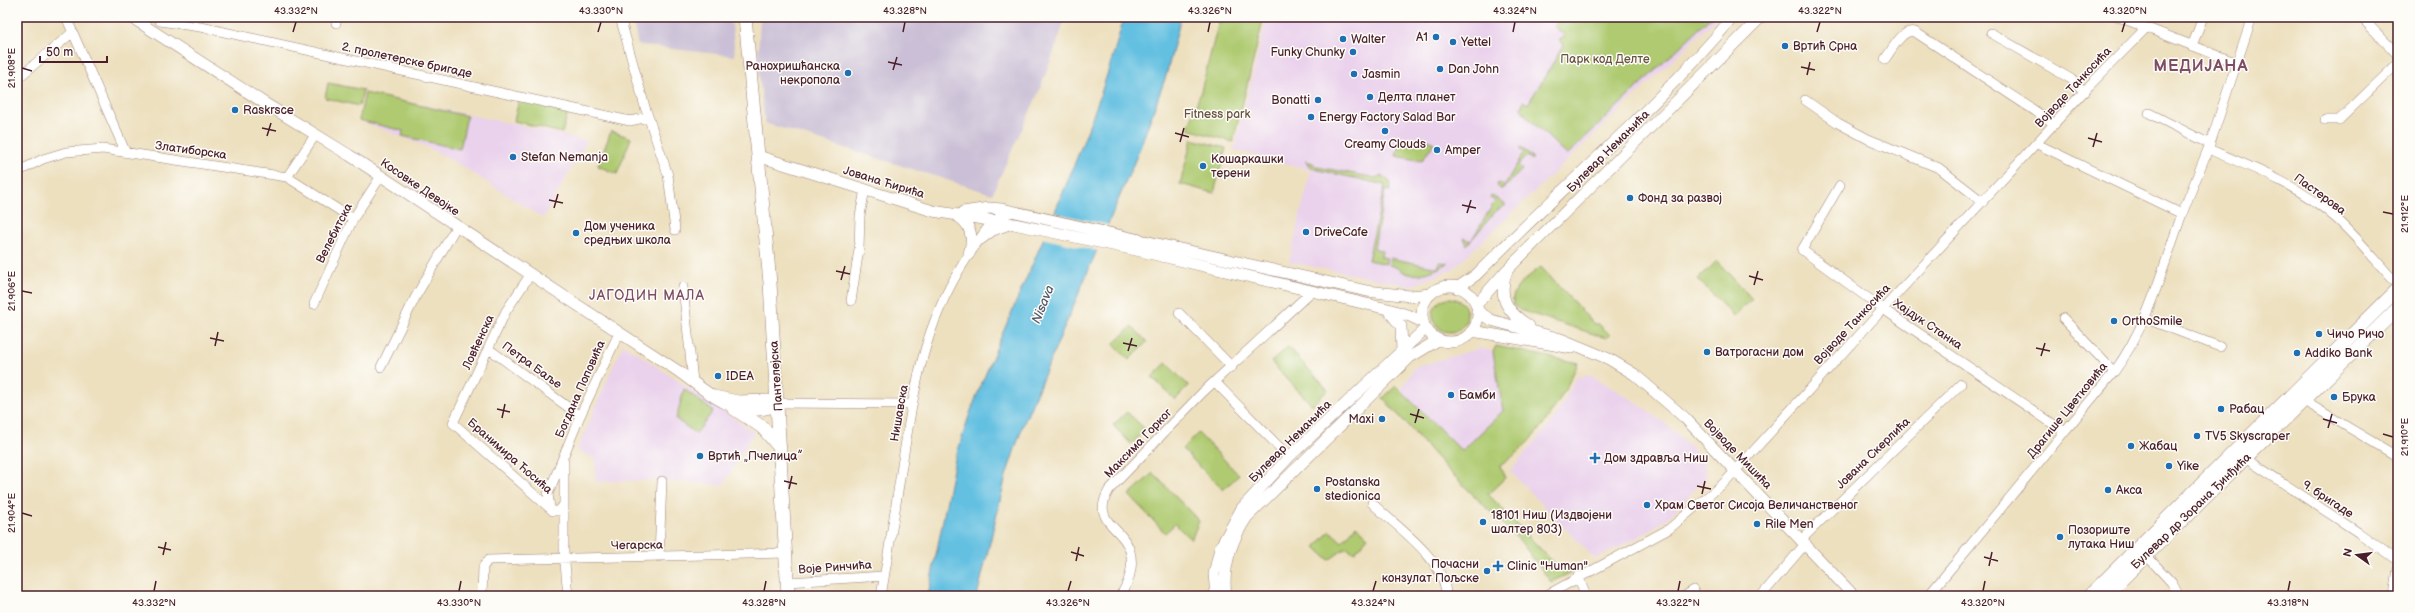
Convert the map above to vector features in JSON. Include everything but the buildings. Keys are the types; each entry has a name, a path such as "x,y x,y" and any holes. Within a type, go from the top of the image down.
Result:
{"main road":[{"name":"Пантелејска","path":"745,17 770,283 787,553 788,596"},
{"name":"Булевар др Зорана Ђинђића","path":"2089,596 2398,289"},
{"name":"Булевар др Зорана Ђинђића","path":"2105,596 2398,308"},
{"path":"733,408 762,427 780,448"}],"street":[{"path":"66,17 126,153"},
{"name":"Косовке Девојке","path":"131,17 381,176 456,227 733,408 756,411 774,407 778,403"},
{"path":"620,17 648,116 668,175 675,230"},
{"name":"Булевар Немањића","path":"1457,288 1476,275 1581,174 1696,60 1733,17"},
{"name":"Булевар Немањића","path":"1476,308 1507,270 1761,17"},
{"path":"2119,17 2237,63"},
{"path":"2192,46 2203,17"},
{"name":"Драгише Цветковића","path":"1928,596 2065,432 2129,352 2144,318 2182,214 2209,147 2252,17"},
{"path":"2361,17 2398,55"},
{"path":"154,33 160,19"},
{"name":"2. пролетерске бригаде","path":"160,19 630,121 648,116"},
{"name":"Војводе Танкосића","path":"1545,596 1578,576 1669,529 1725,482 1883,309 2146,28"},
{"path":"1886,59 1904,34 1913,31 2055,124"},
{"path":"17,79 73,32"},
{"path":"1991,33 2071,79 2085,92"},
{"path":"2325,120 2335,122 2344,116 2398,63"},
{"path":"1805,100 1838,123 1868,139 1939,168 1983,202"},
{"name":"Пастерова","path":"2149,113 2209,147 2281,181 2328,212 2356,238 2398,285"},
{"path":"287,177 316,134"},
{"path":"2037,144 2182,214"},
{"name":"Златиборска","path":"17,172 43,159 66,152 103,149 287,177 353,219"},
{"name":"Јована Ћирића","path":"758,156 928,209 1137,245"},
{"name":"Велебитска","path":"314,304 353,219 381,176"},
{"name":"Хајдук Станка","path":"1840,185 1802,250 1883,309 2065,432"},
{"path":"850,301 860,249 860,216 865,189"},
{"path":"953,213 989,208 1017,212 1137,245 1311,292 1388,309 1410,316 1425,325 1438,340 1449,342 1459,340 1472,331 1476,322 1476,308 1468,294 1457,288 1441,288 1431,294 1410,296 1367,291 1137,245"},
{"path":"993,220 1017,212"},
{"path":"953,213 971,221 975,226 978,236 972,249"},
{"name":"Нишавска","path":"881,596 912,404 932,324 952,280 993,220"},
{"path":"972,249 993,231 1013,224"},
{"path":"381,367 416,296 456,227"},
{"path":"1507,270 1503,285 1502,297 1506,307 1515,316 1536,331"},
{"name":"Ловћенска","path":"453,423 506,310 530,275"},
{"path":"683,287 693,382"},
{"name":"Максима Горког","path":"1120,596 1131,571 1131,556 1125,540 1104,516 1104,500 1109,490 1202,394 1216,383 1311,292"},
{"path":"1425,325 1423,309 1431,294"},
{"name":"Војводе Мишића","path":"1476,308 1491,320 1561,339 1586,351 1609,359 1650,387 1736,469 1854,596"},
{"path":"1388,309 1401,326 1402,351"},
{"path":"1179,313 1232,367"},
{"path":"2063,318 2114,372"},
{"path":"2144,318 2220,347"},
{"name":"Булевар Немањића","path":"1216,596 1215,567 1220,548 1228,529 1242,508 1289,457 1402,351 1425,325"},
{"name":"Војводе Мишића","path":"1472,331 1586,351"},
{"name":"Богдана Поповића","path":"550,508 548,498 564,455 580,416 619,333"},
{"name":"Булевар Немањића","path":"1226,596 1224,578 1230,548 1247,517 1410,357 1438,340"},
{"name":"Петра Баље","path":"489,349 580,416"},
{"path":"1216,383 1289,457"},
{"name":"Јована Скерлића","path":"1761,596 1804,542 1961,384"},
{"name":"Косовке Девојке","path":"714,396 738,401 768,400 778,403"},
{"path":"2304,401 2398,457"},
{"path":"778,403 912,404"},
{"name":"Бранимира Ћосића","path":"453,423 550,508"},
{"name":"Богдана Поповића","path":"564,455 565,558 568,596"},
{"name":"9. бригаде","path":"2245,458 2398,560"},
{"path":"659,557 662,481"},
{"path":"1372,503 1433,562 1446,585 1446,596"},
{"path":"550,508 553,511 559,511 564,504"},
{"name":"Чегарска","path":"482,596 483,567 488,560 787,553"},
{"path":"2146,555 2172,583 2179,596"},
{"path":"2394,596 2398,568"},
{"name":"Воје Ринчића","path":"788,582 884,576"},
{"path":"1578,576 1586,596"},
{"path":"1685,596 1694,590"}],"shaded area":[{"path":"632,17 729,17 728,23 732,24 735,56 638,45"},
{"path":"760,17 1065,17 1058,41 1038,94 992,194 765,123 758,66"},
{"path":"1267,17 1718,17 1453,269 1411,286 1289,262 1311,170 1234,150"},
{"name":"Stefan Nemanja","path":"365,93 587,141 543,218 457,163 427,147 359,120"},
{"path":"623,344 754,432 723,485 653,480 595,482 596,459 577,450"},
{"path":"1481,348 1493,352 1503,411 1462,451 1401,390 1415,367"},
{"path":"1589,374 1631,399 1666,424 1703,458 1707,476 1668,518 1639,537 1595,559 1510,471 1554,419 1576,378"}],"green space":[{"name":"Fitness park","path":"1220,17 1264,17 1233,142 1188,129 1201,91"},
{"name":"Парк код Делте","path":"1562,17 1711,17 1567,155 1525,115 1521,108 1523,101 1528,104 1564,45 1559,41 1564,35 1554,26"},
{"path":"328,83 363,90 359,106 325,98"},
{"path":"365,93 467,116 460,149 402,136 403,131 359,120"},
{"path":"519,100 568,112 562,133 514,121"},
{"path":"611,131 631,138 617,174 598,166"},
{"path":"1423,137 1434,143 1422,161 1396,156 1399,145 1412,144"},
{"name":"Кошаркашки терени","path":"1192,139 1226,148 1214,193 1180,184"},
{"path":"1521,147 1532,157 1532,160 1527,156 1518,165 1522,170 1502,189 1500,189 1497,186 1498,183 1504,186 1524,152 1519,149"},
{"path":"1305,161 1313,163 1317,167 1376,178 1381,175 1390,182 1391,191 1385,190 1374,248 1382,251 1381,257 1387,258 1386,264 1368,260 1385,185 1314,169"},
{"path":"1491,195 1506,205 1496,211 1472,239 1495,201 1490,198"},
{"path":"1464,238 1471,241 1467,245"},
{"path":"1390,258 1438,268 1416,275 1406,273 1389,265"},
{"path":"1717,261 1752,299 1734,317 1698,279"},
{"path":"1440,262 1448,263 1438,268"},
{"path":"1541,267 1594,324 1599,324 1610,335 1606,338 1520,310 1513,305 1514,293 1517,288"},
{"path":"1453,298 1462,303 1466,308 1466,322 1462,327 1457,331 1447,332 1443,331 1434,322 1433,312 1434,308 1443,299"},
{"path":"1132,326 1147,342 1129,360 1113,344"},
{"path":"1496,346 1578,363 1564,392 1537,433 1514,456 1500,466 1505,478 1488,494 1557,566 1560,564 1572,572 1551,582 1521,542 1448,470 1383,398 1396,386 1462,451 1503,411 1493,352"},
{"path":"1288,347 1328,390 1312,405 1271,362"},
{"path":"1166,363 1189,386 1175,400 1152,377"},
{"path":"684,389 713,411 696,434 676,419"},
{"path":"1127,412 1146,430 1131,444 1113,425"},
{"path":"1198,433 1239,475 1223,490 1182,449"},
{"path":"1153,473 1199,521 1191,540 1175,524 1165,533 1129,495"},
{"path":"1356,526 1368,537 1354,553 1347,547 1329,560 1315,547 1330,531 1342,542"}],"water":[{"name":"Nisava","path":"1124,17 1181,17 1166,76 1138,153 1023,425 1006,476 977,596 928,596 955,459 970,413 1073,168 1092,119"}],"pier":[{"path":"1052,212 1109,225 1098,251 1041,238"}],"place":[{"name":"A1","path":"1436,37"},
{"name":"Walter","path":"1343,39"},
{"name":"Yettel","path":"1453,42"},
{"name":"Вртић Срна","path":"1785,46"},
{"name":"Funky Chunky","path":"1353,52"},
{"name":"Dan John","path":"1440,69"},
{"name":"Ранохришћанска некропола","path":"848,73"},
{"name":"Jasmin","path":"1354,74"},
{"name":"Делта планет","path":"1370,97"},
{"name":"Bonatti","path":"1318,100"},
{"name":"Raskrsce","path":"235,110"},
{"name":"Energy Factory Salad Bar","path":"1311,117"},
{"name":"Creamy Clouds","path":"1385,131"},
{"name":"Amper","path":"1437,150"},
{"name":"Stefan Nemanja","path":"513,157"},
{"name":"Кошаркашки терени","path":"1203,166"},
{"name":"Фонд за развој","path":"1630,198"},
{"name":"DriveCafe","path":"1306,232"},
{"name":"Дом ученика средњих школа","path":"576,233"},
{"name":"OrthoSmile","path":"2114,321"},
{"name":"Чичо Ричо","path":"2319,334"},
{"name":"Ватрогасни дом","path":"1707,352"},
{"name":"Addiko Bank","path":"2297,353"},
{"name":"IDEA","path":"718,376"},
{"name":"Бамби","path":"1451,395"},
{"name":"Брука","path":"2334,397"},
{"name":"Рабац","path":"2221,409"},
{"name":"Maxi","path":"1382,419"},
{"name":"TV5 Skyscraper","path":"2197,436"},
{"name":"Жабац","path":"2131,446"},
{"name":"Вртић „Пчелица”","path":"700,456"},
{"name":"Дом здравља Ниш","path":"1595,458"},
{"name":"Yike","path":"2169,466"},
{"name":"Postanska stedionica","path":"1317,489"},
{"name":"Акса","path":"2108,490"},
{"name":"Храм Светог Сисоја Величанственог","path":"1647,505"},
{"name":"18101 Ниш (Издвојени шалтер 803)","path":"1483,522"},
{"name":"Rile Men","path":"1757,524"},
{"name":"Позориште лутака Ниш","path":"2060,537"},
{"name":"Clinic \"Human\"","path":"1498,566"},
{"name":"Почасни конзулат Пољске","path":"1487,571"}],"district":[{"name":"МЕДИЈАНА","path":"2201,65"},
{"name":"ЈАГОДИН МАЛА","path":"647,295"}]}
